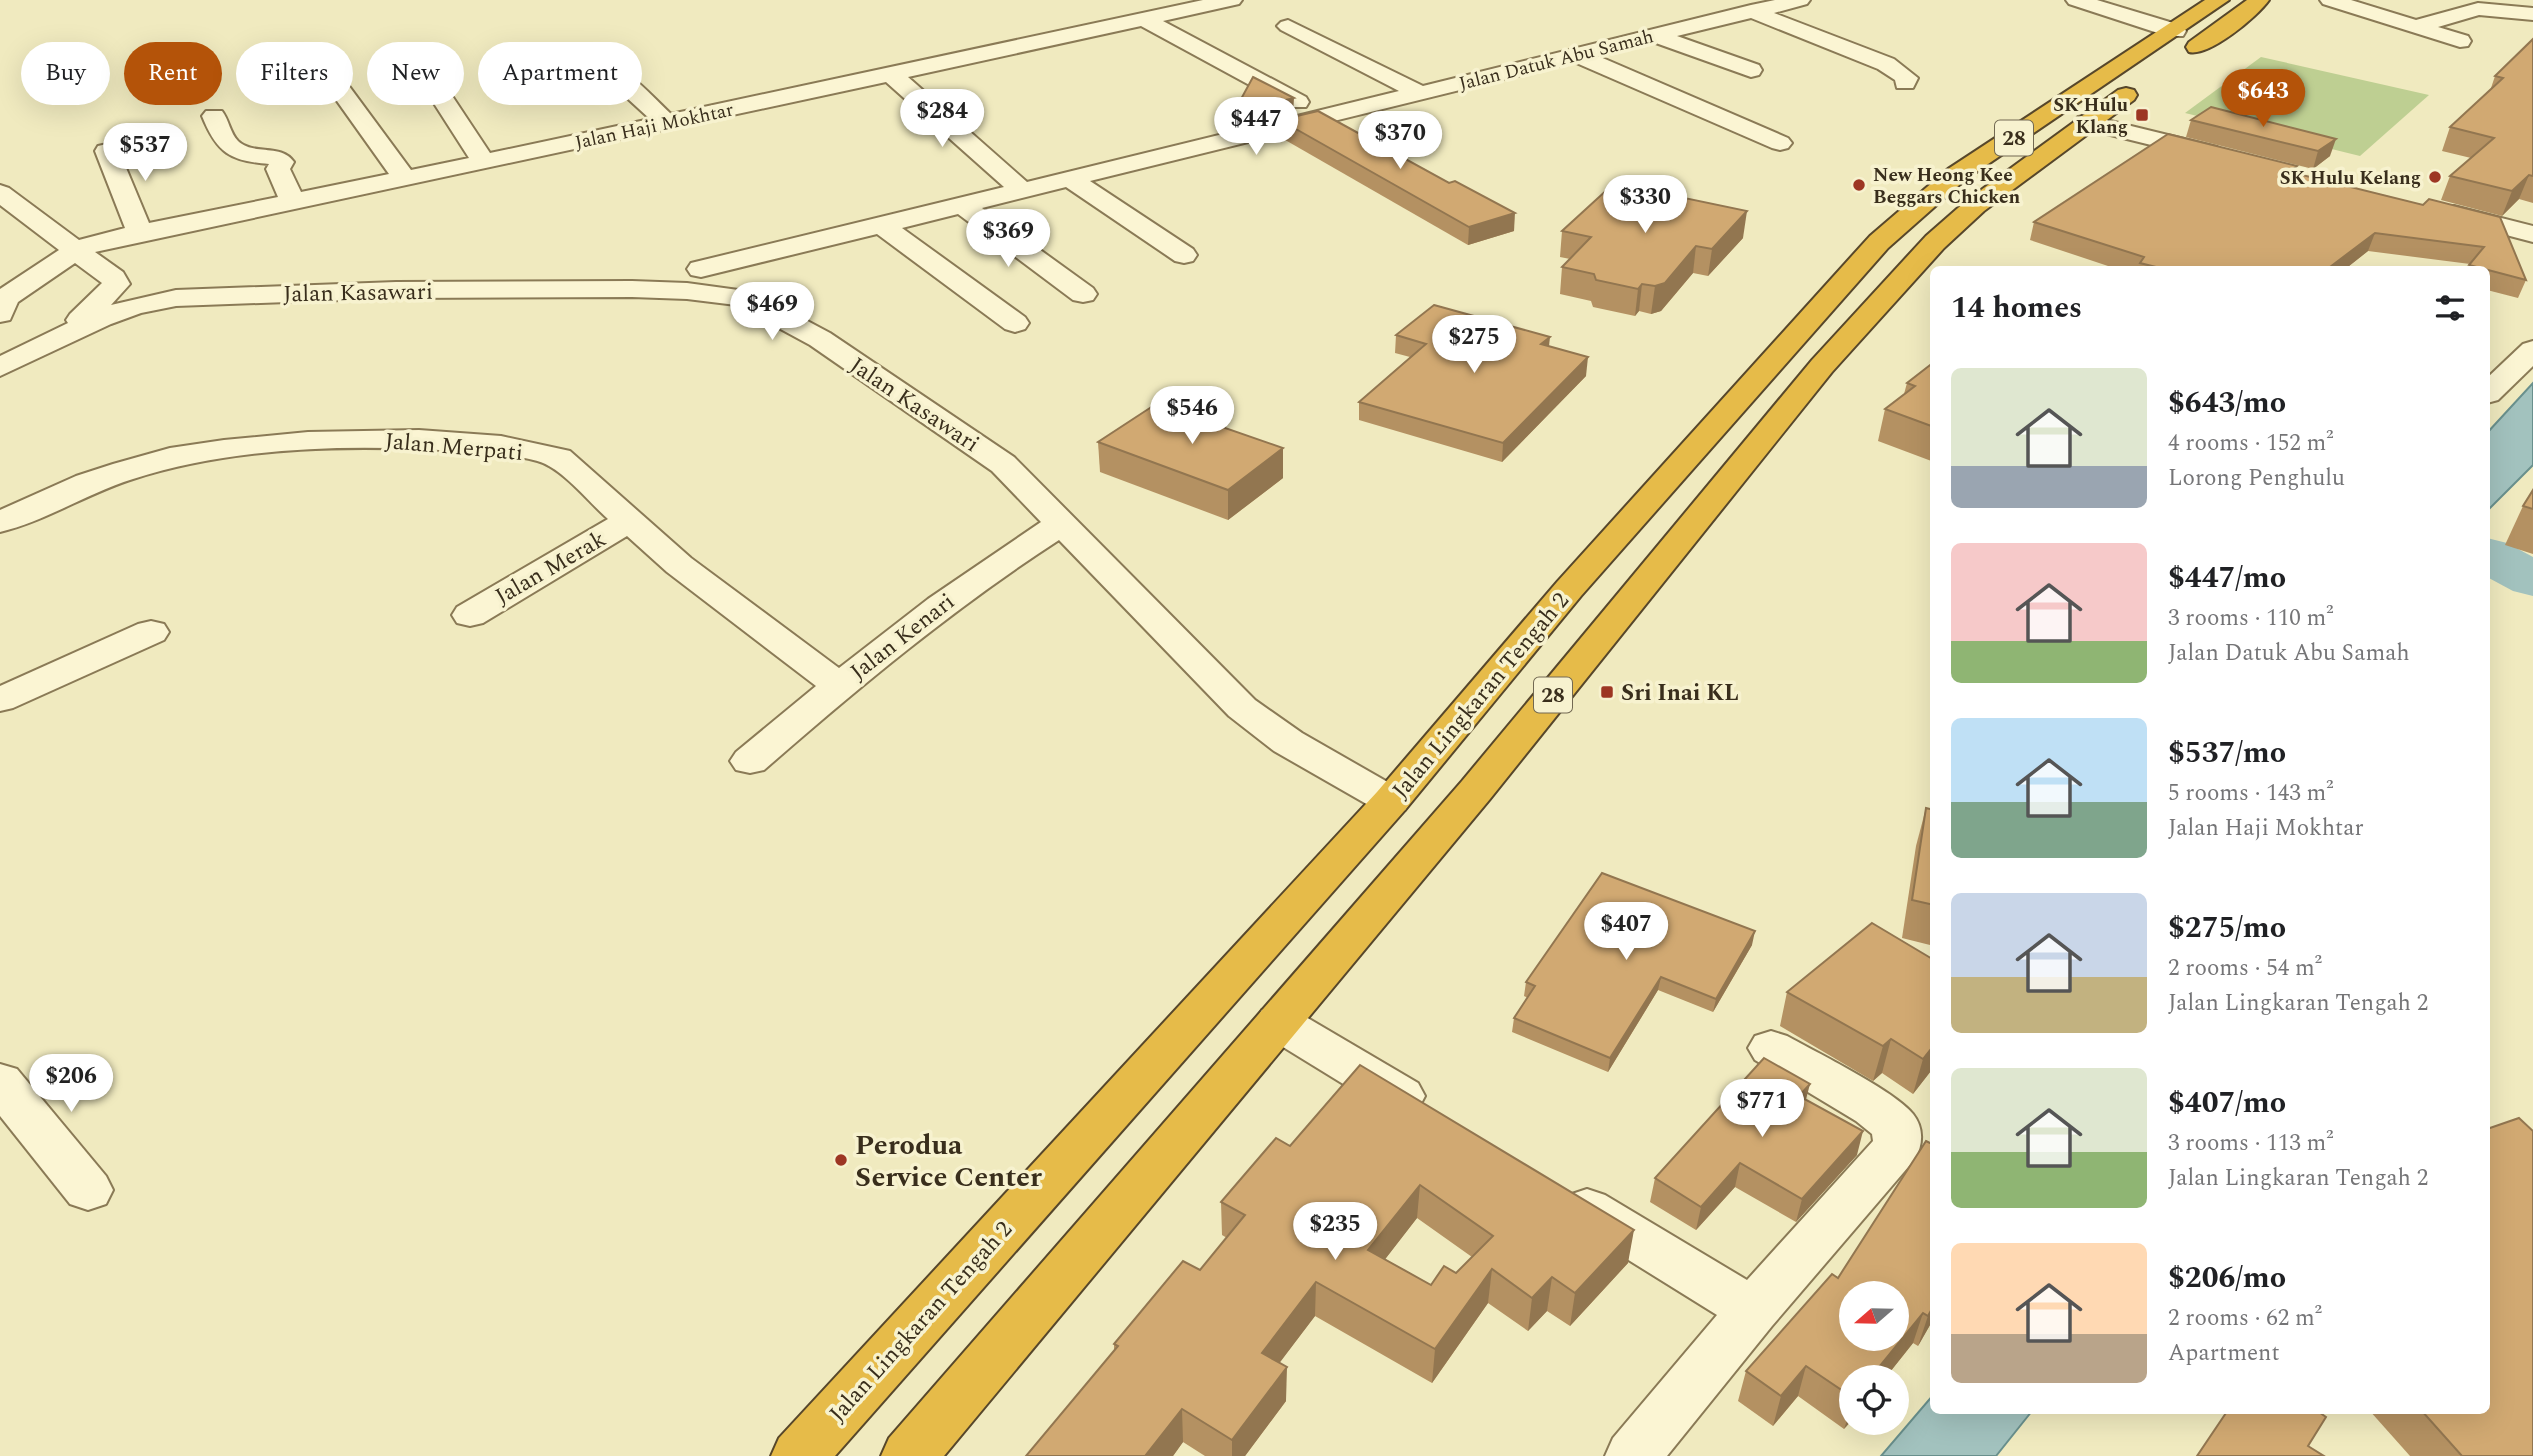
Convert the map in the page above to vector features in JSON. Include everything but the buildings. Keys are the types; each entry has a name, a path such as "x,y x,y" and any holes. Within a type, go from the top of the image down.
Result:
{"highway":[{"name":"Jalan Lingkaran Tengah 2","path":"799,1456 1391,801 1569,589 1879,242 1957,174 2175,32 2218,0"},
{"name":"28","path":"909,1456 1476,790 1822,366 1935,242 1975,206 2086,122 2231,24 2259,0"}],"street":[{"name":"Jalan Haji Mokhtar","path":"0,316 5,298 76,250 101,240 484,162 1232,0"},
{"name":"Jalan Datuk Abu Samah","path":"701,269 1800,0"},
{"path":"2076,0 2175,32"},
{"path":"2330,0 2460,41"},
{"path":"2415,27 2478,9 2533,14"},
{"path":"1751,11 1886,64 1907,78 1905,83"},
{"path":"2451,16 2502,33"},
{"path":"1143,19 1324,117"},
{"path":"1288,26 1420,93"},
{"path":"1653,35 1751,70"},
{"path":"1575,54 1780,142"},
{"path":"891,74 1022,190"},
{"path":"642,100 666,122"},
{"path":"351,105 404,178"},
{"path":"447,105 484,162"},
{"path":"215,116 223,139 232,148 243,154 276,157 282,162 278,169 280,178 292,200"},
{"path":"2086,122 2229,157"},
{"path":"107,151 139,232"},
{"path":"1070,179 1184,255"},
{"path":"0,193 113,278 116,284 53,341 0,316"},
{"path":"962,205 1083,295"},
{"path":"2428,207 2533,234"},
{"path":"882,225 1015,323"},
{"name":"Jalan Kasawari","path":"0,367 134,306 176,298 396,290 618,289 687,291 743,298 820,338 1003,464 1242,708 1288,742 1391,801"},
{"path":"2490,391 2533,351"},
{"name":"Jalan Merpati","path":"0,522 87,484 170,458 224,449 308,442 419,439 501,445 559,458 679,565 839,686"},
{"name":"Jalan Merak","path":"470,615 631,520"},
{"name":"Jalan Kenari","path":"750,761 839,686 981,575 1062,523"},
{"path":"0,700 150,632"},
{"path":"1278,1022 1432,1115"},
{"path":"1633,1456 1753,1310 1898,1146 1895,1126 1880,1114 1771,1048"},
{"path":"0,1082 88,1189"},
{"path":"1551,1188 1753,1310"}],"green space":[{"path":"2261,57 2429,95 2360,156 2185,113"}],"water":[{"path":"2533,383 2533,465 2490,508 2490,430"},
{"path":"1930,1399 1930,1414 2030,1414 1996,1456 1881,1456 1899,1435 1909,1435 1909,1423"}],"waterway":[{"path":"2490,557 2533,579"}],"place":[{"name":"SK Hulu Klang","path":"2142,115"},
{"name":"SK Hulu Kelang","path":"2435,177"},
{"name":"New Heong Kee Beggars Chicken","path":"1859,185"},
{"name":"Sri Inai KL","path":"1607,692"},
{"name":"Perodua Service Center","path":"841,1160"}]}
